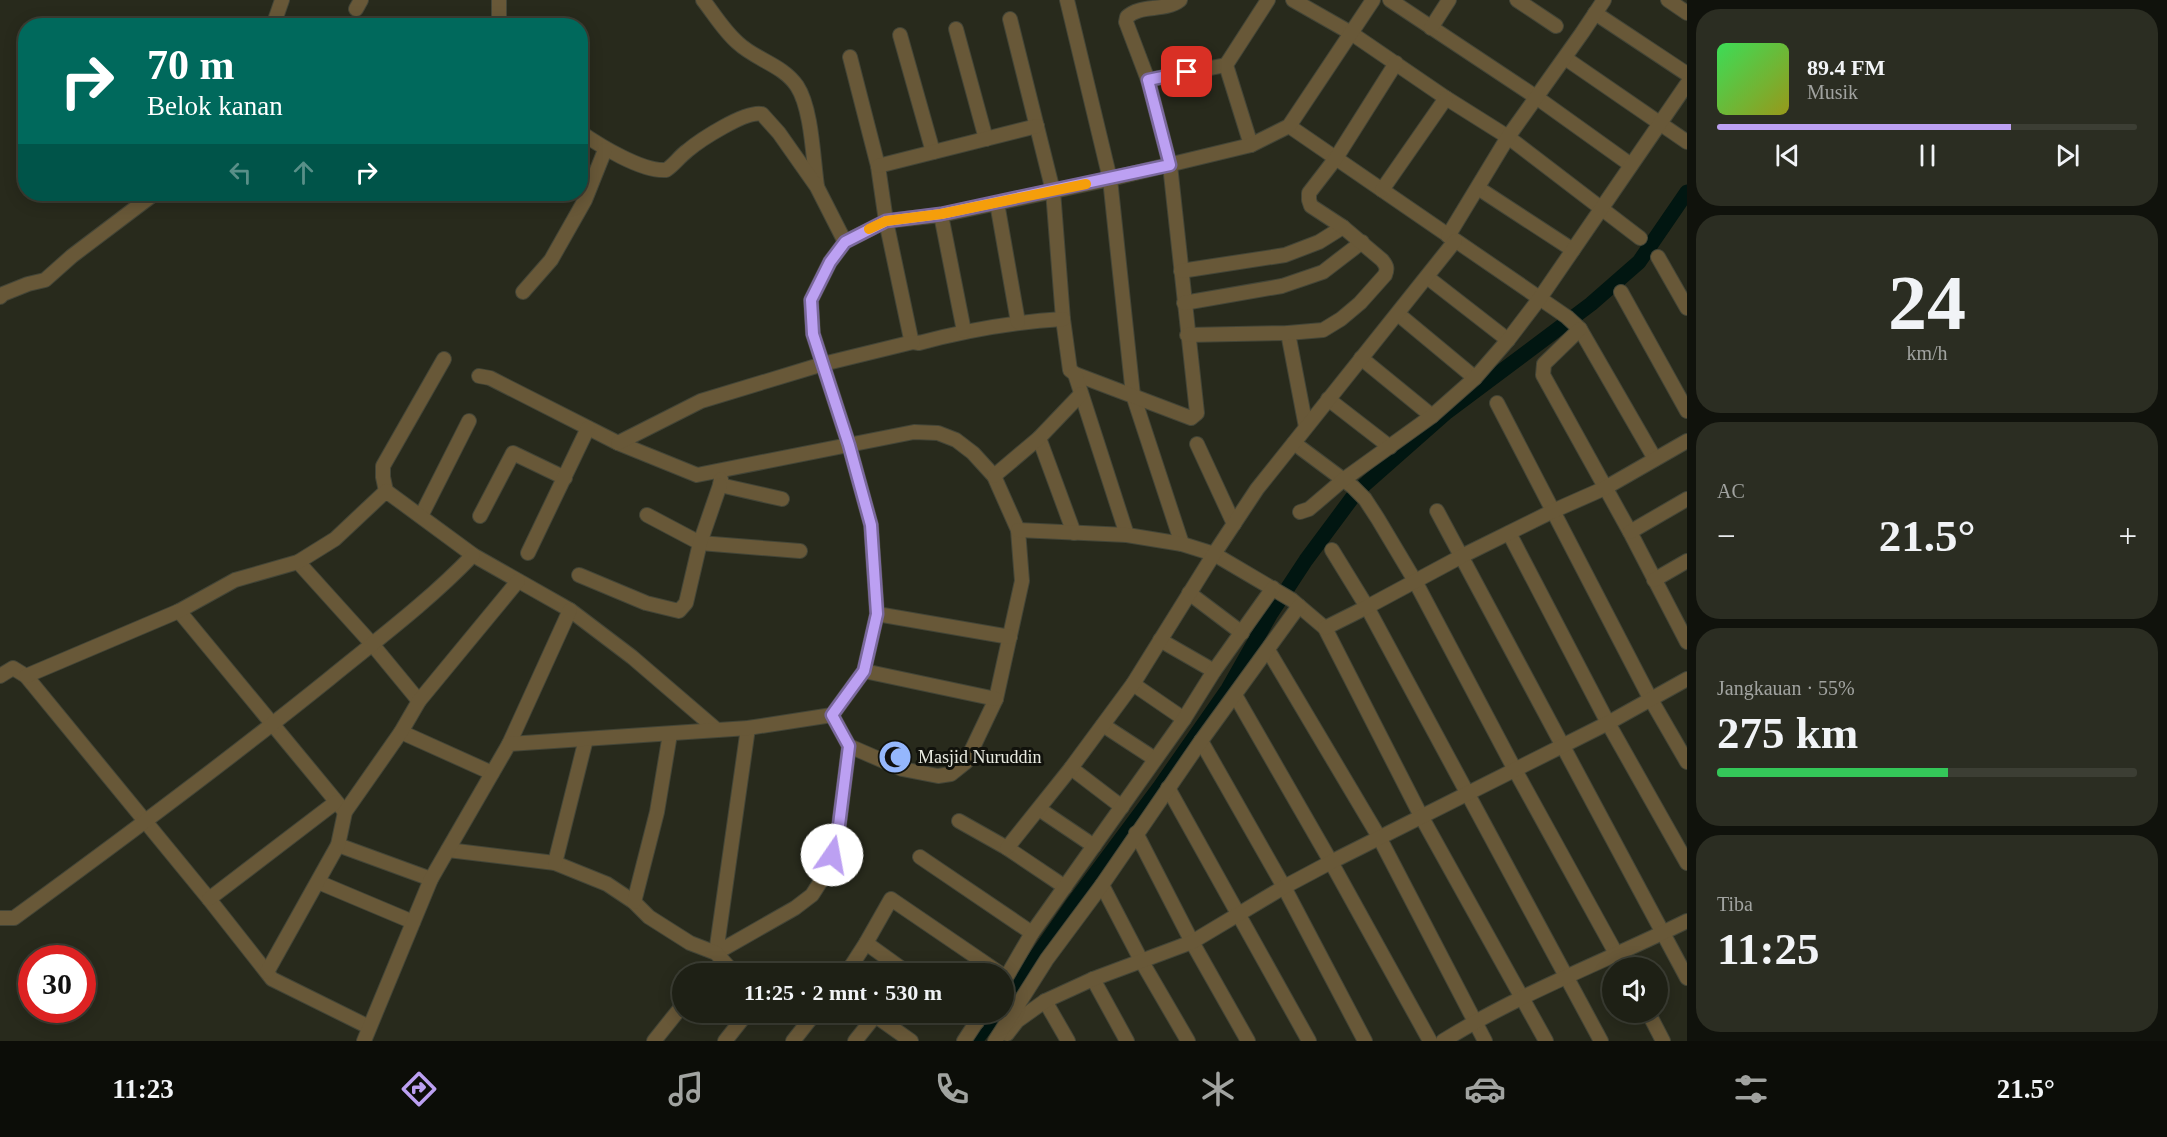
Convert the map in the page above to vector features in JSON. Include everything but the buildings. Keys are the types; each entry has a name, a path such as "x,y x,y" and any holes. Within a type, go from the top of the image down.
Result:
{"street":[{"path":"276,18 282,0"},
{"path":"499,0 499,18"},
{"path":"703,0 738,44 786,73 797,87 803,99 811,136 817,188"},
{"path":"1067,0 1110,179 1133,395 1182,544"},
{"path":"1075,374 1191,418 1197,413 1170,165 1148,80 1126,28 1127,17 1137,11 1173,5 1180,0"},
{"path":"1148,80 1226,65 1268,0"},
{"path":"1293,0 1351,33 1508,137 1641,238"},
{"path":"509,744 748,728 832,715 864,671 877,614 871,525 849,445 813,334 811,300 830,262 845,242 886,221 941,214 997,203 1251,145 1289,126 1373,0"},
{"path":"1390,0 1536,97 1631,165"},
{"path":"1431,28 1449,0"},
{"path":"1517,0 1556,26"},
{"path":"1007,848 1071,768 1133,684 1257,489 1427,277 1452,239 1508,137 1604,0"},
{"path":"1668,0 1687,14"},
{"path":"1595,13 1687,74"},
{"path":"1010,19 1053,191 1069,367 1075,374 1127,535"},
{"path":"956,29 986,139"},
{"path":"900,35 933,152"},
{"path":"850,57 878,166 886,221 911,339 914,342"},
{"path":"1565,58 1687,142"},
{"path":"1187,335 1323,330 1360,303 1384,275 1387,271 1386,265 1343,227 1311,206 1309,193 1336,158 1396,63"},
{"path":"1226,65 1251,145"},
{"path":"1300,512 1309,509 1343,480 1432,416 1474,378 1508,340 1540,298 1687,84"},
{"path":"1382,190 1446,98"},
{"path":"588,138 605,150 651,168 666,170 686,152 720,128 759,112 779,133 817,188 845,242"},
{"path":"878,166 1037,126"},
{"path":"1289,126 1574,323 1655,459"},
{"path":"588,192 605,150"},
{"path":"1478,188 1573,250"},
{"path":"0,297 28,284 45,280 72,256 145,201"},
{"path":"523,292 550,260 584,201"},
{"path":"997,203 1018,322"},
{"path":"941,214 964,331"},
{"path":"1181,271 1284,255 1319,242 1343,227"},
{"path":"1184,303 1282,286 1323,272 1362,242"},
{"path":"1658,257 1687,308"},
{"path":"1427,277 1508,340"},
{"path":"1621,292 1687,411"},
{"path":"1398,314 1474,378"},
{"path":"618,443 701,401 823,364 964,331 1018,322 1063,319"},
{"path":"1574,323 1542,370 1654,580 1682,621 1687,642"},
{"path":"1288,333 1306,427"},
{"path":"1361,358 1432,416"},
{"path":"444,359 383,466 386,491 473,555 570,610 632,657 717,730"},
{"path":"479,376 490,378 618,443 697,476 914,432 938,433 956,440 973,453 994,476 1018,530 1022,581 996,699 966,762 951,774 938,776 902,769 849,746"},
{"path":"994,476 1039,438 1081,394"},
{"path":"1328,399 1390,447"},
{"path":"1497,403 1650,698 1687,762"},
{"path":"421,516 469,421"},
{"path":"528,554 588,428"},
{"path":"1039,438 1074,533"},
{"path":"1325,628 1462,556 1605,488 1687,441"},
{"path":"1294,442 1365,499 1415,581 1515,770 1617,955"},
{"path":"1197,444 1234,524"},
{"path":"480,516 513,453 565,478"},
{"path":"579,575 645,603 679,611 686,603 700,543 720,485 721,471"},
{"path":"720,485 782,499"},
{"path":"26,676 179,611 235,580 298,561 335,539 386,491"},
{"path":"1630,532 1687,499"},
{"path":"1437,512 1687,978"},
{"path":"647,515 700,543 800,551"},
{"path":"1018,530 1127,535 1182,544 1214,554 1276,590 1325,628 1421,816 1546,1041"},
{"path":"1509,533 1608,723 1687,863"},
{"path":"1332,550 1367,607 1601,1041"},
{"path":"0,918 14,918 272,726 442,587 473,555"},
{"path":"298,561 419,701"},
{"path":"1654,580 1687,561"},
{"path":"209,899 341,807 401,732 419,701 518,580"},
{"path":"1012,963 1184,719 1214,671 1276,590"},
{"path":"1189,593 1242,633"},
{"path":"1003,1039 1047,959 1268,650 1295,603"},
{"path":"364,1041 431,879 509,744 570,610"},
{"path":"179,611 341,807 338,845 267,972"},
{"path":"877,614 1010,637"},
{"path":"1160,640 1214,671"},
{"path":"1268,650 1379,837 1485,1041"},
{"path":"0,676 13,668 26,676 272,979 369,1027"},
{"path":"864,671 996,699"},
{"path":"1003,1039 1017,1021 1045,1001 1093,979 1192,942 1331,862 1608,723 1687,679"},
{"path":"1133,684 1184,719"},
{"path":"1235,695 1430,1041"},
{"path":"716,953 795,908 812,895 828,870 837,841 849,746 832,715"},
{"path":"1103,725 1155,759"},
{"path":"716,953 748,728"},
{"path":"401,732 492,773"},
{"path":"634,902 657,812 670,734"},
{"path":"555,863 586,739"},
{"path":"1201,741 1284,887 1365,1041"},
{"path":"1071,768 1122,807"},
{"path":"1168,788 1309,1041"},
{"path":"1039,808 1094,846"},
{"path":"959,820 1007,848 1065,887"},
{"path":"1136,833 1192,942 1248,1041"},
{"path":"338,845 431,879"},
{"path":"448,850 555,863 607,884 634,902 649,917 690,943 716,953 725,963"},
{"path":"920,857 1032,933"},
{"path":"318,882 413,922"},
{"path":"1102,885 1142,962 1188,1041"},
{"path":"854,963 867,944 891,899 983,963"},
{"path":"1443,1041 1475,1021 1522,997 1687,921"},
{"path":"867,944 894,963"},
{"path":"1093,979 1127,1041"},
{"path":"1045,1001 1068,1041"},
{"path":"654,1041 672,1018"},
{"path":"725,1041 739,1023"},
{"path":"793,1041 807,1023"},
{"path":"855,1041 867,1023"},
{"path":"886,1023 911,1041"},
{"path":"964,1041 976,1023"},
{"path":"1654,1023 1663,1041"}],"waterway":[{"path":"1362,487 1447,412 1591,304 1639,262 1687,192"},
{"path":"1014,989 1228,689 1270,615 1306,560 1355,494"},
{"path":"975,1041 989,1023"}],"slow traffic":[{"path":"869,229 886,221 941,214 1086,184"}],"place":[{"name":"Masjid Nuruddin","path":"895,757"}],"route":[{"path":"832,855 837,841 849,746 832,715 864,671 877,614 871,525 849,445 813,334 811,300 830,262 845,242 886,221 941,214 1170,165 1148,80 1187,72"}]}
